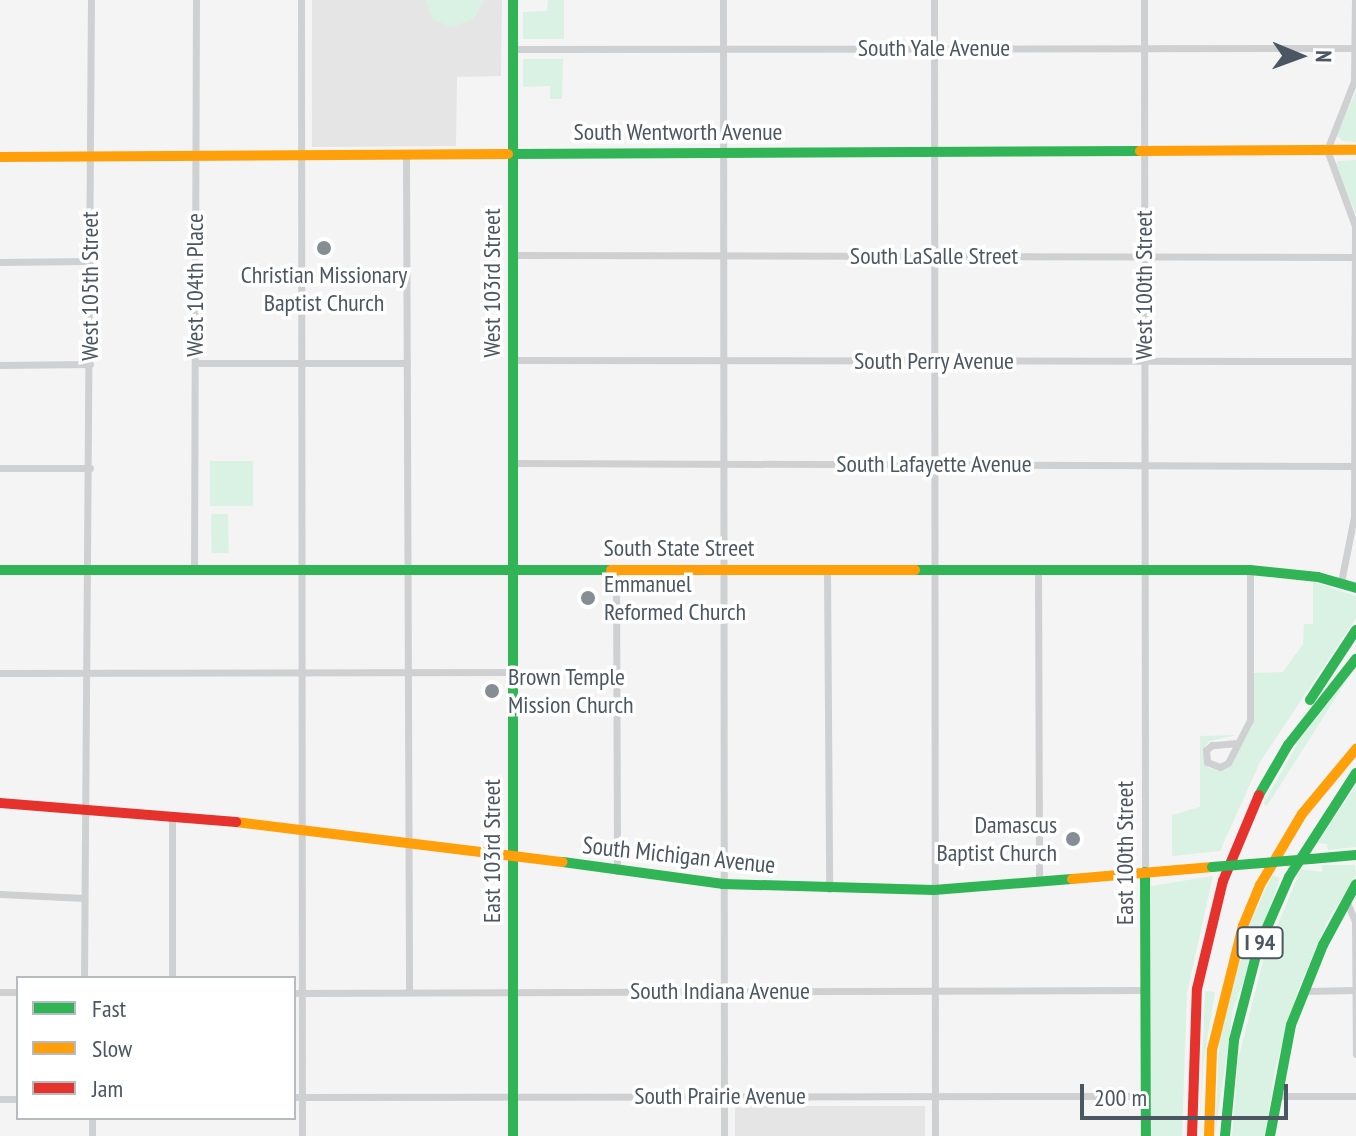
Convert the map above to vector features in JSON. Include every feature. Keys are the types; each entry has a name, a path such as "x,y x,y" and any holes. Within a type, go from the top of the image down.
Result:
{"main road":[{"name":"West 103rd Street","path":"512,567 513,0"},
{"name":"South Wentworth Avenue","path":"0,157 1356,150"},
{"name":"South State Street","path":"0,570 512,567 1250,570 1341,582 1356,588"},
{"name":"East 103rd Street","path":"512,567 513,1136"},
{"path":"1259,795 1268,765 1356,630"},
{"name":"I 94","path":"1192,1136 1193,1026 1204,951 1223,881 1259,795 1307,717 1356,659"},
{"path":"1209,1136 1214,1035 1243,926 1302,814 1356,749"},
{"name":"I 94","path":"1225,1136 1234,1040 1258,948 1289,877 1356,773"},
{"name":"South Michigan Avenue","path":"0,803 301,827 723,884 829,889 934,890 1356,855"},
{"name":"East 100th Street","path":"1145,872 1146,1136"},
{"path":"1270,1136 1276,1096 1304,991 1336,918 1356,884"}],"street":[{"name":"West 105th Street","path":"84,976 83,673 90,468 91,0"},
{"name":"West 104th Place","path":"194,570 196,0"},
{"path":"301,0 298,1097 302,1136"},
{"path":"723,0 724,1136"},
{"path":"934,0 935,1136"},
{"name":"West 100th Street","path":"1144,0 1144,569"},
{"path":"1341,582 1354,517 1355,226 1327,150 1354,81 1355,0"},
{"name":"South Yale Avenue","path":"513,49 1355,48"},
{"path":"406,156 409,992"},
{"name":"South LaSalle Street","path":"512,255 1355,257"},
{"path":"0,262 90,261"},
{"name":"South Perry Avenue","path":"512,360 1355,361"},
{"path":"195,363 407,363"},
{"path":"0,365 90,364"},
{"name":"South Lafayette Avenue","path":"512,463 1355,466"},
{"path":"0,468 90,468"},
{"path":"616,568 617,871"},
{"path":"827,569 829,889"},
{"path":"1038,569 1039,880"},
{"name":"East 100th Street","path":"1144,569 1145,872"},
{"path":"1237,743 1212,745 1207,762 1220,767 1228,763 1250,720 1250,570"},
{"path":"0,673 512,672"},
{"path":"172,817 172,976"},
{"path":"0,894 84,898"},
{"path":"1346,900 1355,921 1356,1054"},
{"path":"1336,918 1355,921"},
{"name":"South Indiana Avenue","path":"298,993 1145,990"},
{"path":"1304,991 1356,990"},
{"name":"South Prairie Avenue","path":"298,1097 1146,1096"},
{"path":"1276,1096 1356,1096"}],"shaded area":[{"path":"312,0 502,0 501,76 457,77 456,146 312,147"},
{"path":"735,1106 925,1106 925,1136 735,1136"}],"green space":[{"path":"426,0 485,0 473,19 452,27 433,20"},
{"path":"548,0 564,0 564,39 523,39 523,12 547,11"},
{"path":"523,59 563,59 562,99 550,99 550,86 523,87"},
{"path":"1356,91 1356,142 1343,141 1336,135"},
{"path":"1356,160 1356,214 1335,166 1338,161"},
{"path":"210,461 253,461 253,506 210,506"},
{"path":"211,514 228,514 229,553 212,553"},
{"path":"1313,582 1356,596 1356,618 1260,762 1220,851 1172,856 1172,815 1200,807 1200,736 1237,735 1209,741 1202,751 1208,768 1220,770 1232,763 1253,724 1253,673 1283,672 1303,644 1304,624 1313,624"},
{"path":"1350,675 1267,806 1263,804 1300,739"},
{"path":"1356,786 1356,847 1328,850 1327,844 1317,843"},
{"path":"1322,865 1355,865 1356,875 1327,922 1298,990 1275,1069 1265,1136 1232,1136 1238,1060 1264,957 1301,869 1322,872"},
{"path":"1272,875 1280,878 1233,1010 1215,1136 1219,1040 1250,923"},
{"path":"1213,876 1187,993 1182,1136 1151,1136 1151,886"},
{"path":"1205,991 1215,992 1203,1065 1199,1136"}],"traffic: fast":[{"path":"513,0 513,1136"},
{"path":"508,154 1140,151"},
{"path":"0,570 611,570"},
{"path":"915,570 1250,570 1318,577 1356,588"},
{"path":"1310,700 1356,630"},
{"path":"1259,795 1288,745 1356,659"},
{"path":"1225,1136 1234,1040 1258,948 1289,877 1356,773"},
{"path":"1311,859 1356,855"},
{"path":"1212,867 1311,859"},
{"path":"563,862 723,884 934,890 1072,879"},
{"path":"1145,872 1146,1136"},
{"path":"1270,1136 1291,1025 1323,945 1356,884"}],"traffic: slow":[{"path":"1140,151 1356,150"},
{"path":"0,157 508,154"},
{"path":"611,570 915,570"},
{"path":"1209,1136 1212,1050 1243,926 1260,885 1302,814 1356,749"},
{"path":"236,822 563,862"},
{"path":"1072,879 1212,867"}],"traffic: jam":[{"path":"1192,1136 1197,989 1223,881 1259,795"},
{"path":"0,803 236,822"}],"place":[{"name":"Christian Missionary Baptist Church","path":"324,248"},
{"name":"Emmanuel Reformed Church","path":"588,598"},
{"name":"Brown Temple Mission Church","path":"492,691"},
{"name":"Damascus Baptist Church","path":"1073,839"}]}
